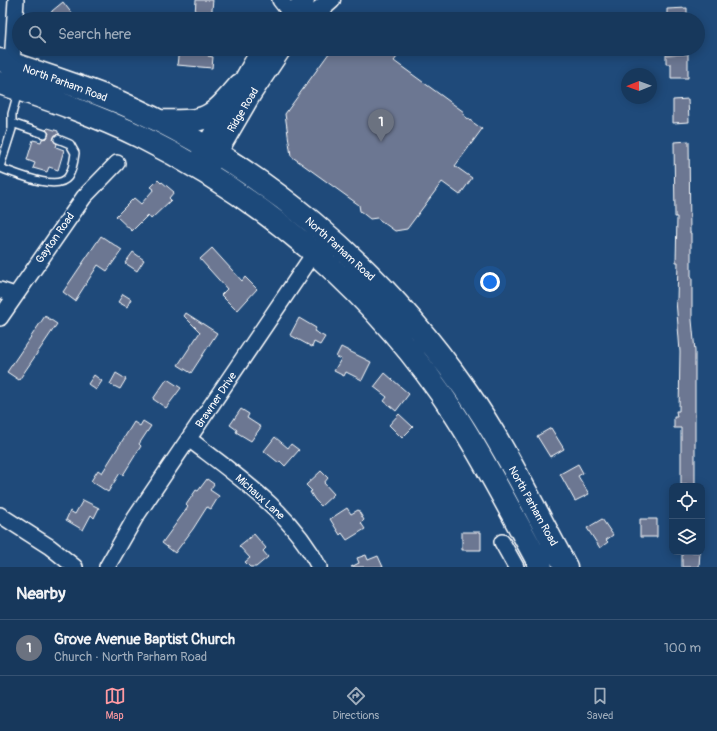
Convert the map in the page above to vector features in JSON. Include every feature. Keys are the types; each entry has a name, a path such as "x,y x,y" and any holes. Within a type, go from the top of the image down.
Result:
{"highway":[{"name":"North Parham Road","path":"6,62 77,86 120,103 159,121 211,150 275,192 327,234 395,301 462,384 491,431 566,567"},
{"path":"9,86 29,78 61,88 77,86"},
{"path":"159,121 186,122 209,116 220,108 240,85"},
{"name":"North Parham Road","path":"9,86 114,125 200,170 268,215 315,253 388,327 443,397 483,461 541,567"}],"street":[{"path":"14,12 16,0"},
{"path":"289,12 305,0"},
{"path":"317,12 331,0"},
{"path":"6,62 12,25"},
{"name":"Ridge Road","path":"200,170 211,150 240,85 257,56"},
{"name":"Ridge Road","path":"211,150 277,56"},
{"name":"Gayton Road","path":"0,318 84,197 117,163"},
{"name":"Brawner Drive","path":"107,567 135,518 190,439 327,234"},
{"path":"0,290 15,296"},
{"name":"Michaux Lane","path":"190,439 254,490 278,512 302,539 319,567"},
{"path":"0,515 50,547 75,567"},
{"path":"502,542 516,567"}],"lane":[{"path":"9,86 12,129 0,168 52,184 60,182 68,178 74,164 75,153 70,144 58,139"},
{"path":"12,123 44,134"}],"building":[{"path":"196,0 213,0 212,12 195,12"},
{"path":"63,2 71,12 52,12"},
{"path":"687,8 687,12 667,12 667,9"},
{"path":"178,56 213,57 212,68 177,65"},
{"path":"327,56 398,56 394,61 464,112 463,115 482,129 455,166 472,178 460,195 442,182 407,229 395,231 377,218 370,219 360,211 359,205 291,156 285,114"},
{"path":"666,56 688,56 688,78 671,78 671,64 666,64"},
{"path":"688,99 689,122 673,123 673,100"},
{"path":"48,128 58,131 60,134 55,135 53,140 57,144 56,147 64,150 58,170 49,167 47,172 33,168 35,163 27,160 33,140 41,142 42,139 47,138 49,133 46,130"},
{"path":"689,141 692,320 695,351 695,483 681,483 681,428 674,428 674,417 677,417 676,411 679,411 680,352 676,300 678,262 676,262 677,217 675,217 674,142"},
{"path":"158,180 174,192 169,198 171,200 151,219 148,215 132,231 116,216 134,198 141,204 154,189 151,187"},
{"path":"101,236 122,250 107,271 98,265 75,301 63,292"},
{"path":"212,248 242,281 245,277 257,289 237,311 221,295 227,289 200,259"},
{"path":"133,252 144,260 137,271 125,263"},
{"path":"123,294 131,299 127,307 118,302"},
{"path":"186,313 217,333 191,373 178,365 200,332 184,316"},
{"path":"45,316 57,324 19,380 7,372"},
{"path":"299,318 316,328 314,331 325,337 320,345 314,342 312,347 290,335"},
{"path":"341,347 371,362 362,380 346,372 344,376 334,371 341,359 336,357"},
{"path":"116,373 126,379 120,389 110,384"},
{"path":"385,373 409,394 396,411 384,401 387,397 374,387"},
{"path":"94,375 102,381 96,390 88,384"},
{"path":"167,379 181,388 166,408 153,399"},
{"path":"241,409 249,414 247,418 261,427 251,441 236,432 237,430 230,425"},
{"path":"399,414 413,427 402,438 389,425"},
{"path":"143,421 151,426 139,444 141,446 123,475 120,473 108,492 91,481 98,470 102,473 134,422 140,426"},
{"path":"551,428 564,449 550,457 537,436"},
{"path":"275,437 288,448 291,444 299,450 285,466 264,451"},
{"path":"578,464 583,473 578,476 589,494 575,501 560,474"},
{"path":"321,471 328,478 324,483 334,494 321,506 310,492 312,491 306,485"},
{"path":"207,479 214,484 210,490 219,496 211,509 207,507 175,553 162,543 188,507 186,505 196,490 198,491"},
{"path":"83,500 99,508 94,518 91,515 83,530 66,520 70,511 75,514"},
{"path":"347,508 351,514 358,510 364,520 361,523 365,529 347,540 342,533 340,535 330,519"},
{"path":"602,519 613,535 606,540 608,542 600,548 587,528"},
{"path":"640,519 657,519 657,537 640,537"},
{"path":"462,532 481,532 481,550 462,550"},
{"path":"254,534 266,548 263,551 268,557 256,567 250,567 245,562 250,558 239,546"},
{"path":"366,555 368,560 378,556 383,567 351,567 359,563 357,558"},
{"path":"682,555 700,555 699,567 682,567"}],"place":[{"name":"Grove Avenue Baptist Church","path":"381,142"}]}
